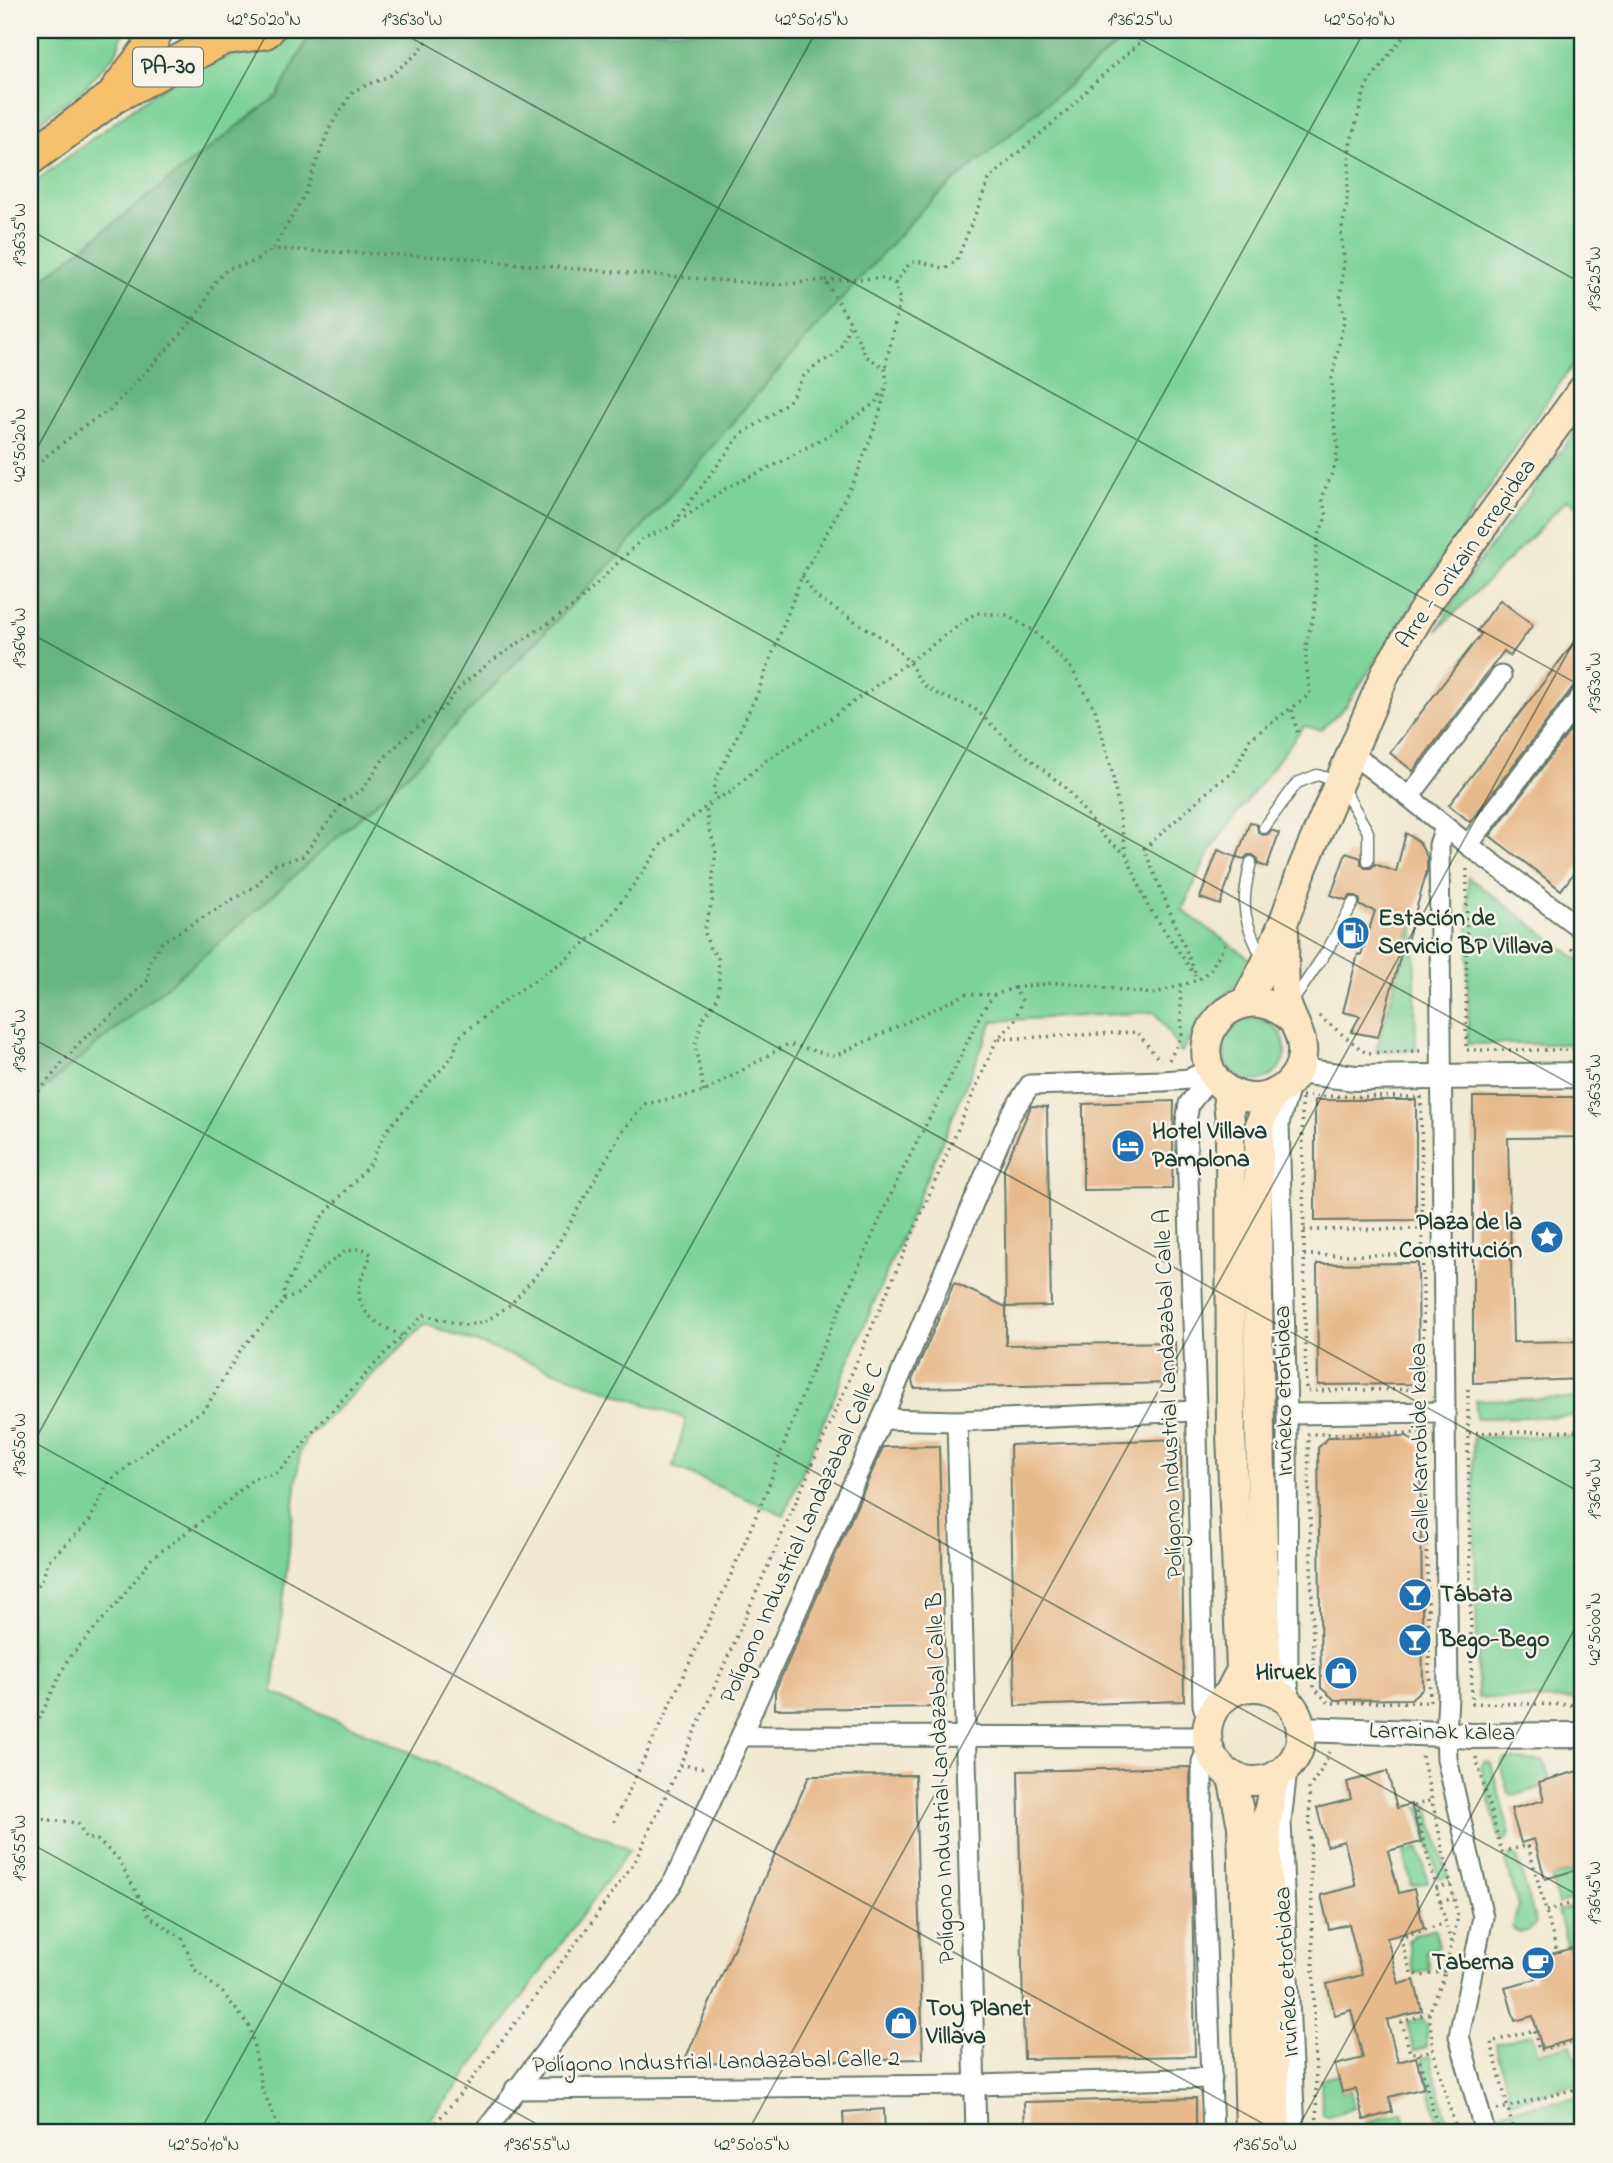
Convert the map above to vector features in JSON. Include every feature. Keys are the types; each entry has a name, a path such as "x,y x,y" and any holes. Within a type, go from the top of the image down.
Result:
{"highway":[{"name":"PA-30","path":"113,96 147,51 156,30"},
{"name":"PA-30","path":"30,158 113,96 213,34 267,30"}],"main road":[{"name":"Arre - Orikain errepidea","path":"1245,1003 1284,921 1303,867 1386,672 1428,602 1583,389"},
{"path":"1217,1078 1243,1097 1256,1098 1288,1082 1302,1057 1299,1017 1284,921"},
{"path":"1229,1693 1256,1686 1288,1708 1301,1742 1297,1755 1281,1773 1253,1781 1232,1777 1213,1759 1208,1735 1213,1710 1229,1693 1241,1670 1231,1434 1230,1122 1206,1049 1210,1032 1223,1014 1233,1007 1259,1002 1299,1017"},
{"name":"Iruñeko etorbidea","path":"1288,1082 1260,1123 1257,1219 1266,1661 1288,1708"},
{"name":"Iruñeko etorbidea","path":"1276,2133 1266,1824 1281,1773"},
{"name":"Iruñeko etorbidea","path":"1232,1777 1242,1826 1250,2133"}],"street":[{"path":"1409,797 1501,676"},
{"path":"1468,845 1576,719 1583,694"},
{"path":"1351,753 1468,845 1583,930"},
{"name":"Calle Karrobide kalea","path":"1445,827 1439,845 1448,1697 1446,1734 1447,1759 1483,1917 1458,2036 1485,2133"},
{"path":"1299,1017 1323,1062 1355,1078"},
{"path":"1288,1082 1355,1078 1583,1075"},
{"name":"Polígono Industrial Landazabal Calle A","path":"1213,2133 1202,1833 1202,1762 1208,1735 1203,1706 1186,1122 1189,1104 1217,1078"},
{"name":"Polígono Industrial Landazabal Calle C","path":"484,2133 674,1881 882,1419 1010,1116 1030,1085 1217,1078"},
{"name":"Iruñeko etorbidea","path":"1288,1082 1279,1123 1287,1414 1288,1708"},
{"path":"882,1419 957,1421 1196,1411"},
{"path":"1287,1414 1445,1412"},
{"name":"Polígono Industrial Landazabal Calle B","path":"957,1421 976,2133"},
{"name":"Larrainak kalea","path":"1288,1708 1446,1734 1583,1735"},
{"path":"741,1736 1208,1735"},
{"name":"Iruñeko etorbidea","path":"1281,1773 1295,2133"},
{"name":"Polígono Industrial Landazabal Calle 2","path":"515,2089 975,2085 1212,2078"}],"lane":[{"path":"1264,828 1297,783 1317,775 1339,781 1368,832 1368,861"},
{"path":"1251,862 1244,889 1245,918 1265,965"},
{"path":"1299,1017 1297,995 1353,903"}],"path":[{"path":"30,469 87,424 110,410 183,332 202,308 214,283 227,269 253,262 272,249 304,196 328,129 353,91 391,75 418,53 436,30"},
{"path":"895,284 907,265 917,261 945,269 957,260 989,180 1143,40 1161,30"},
{"path":"1198,980 1143,849 1217,783 1234,772 1250,740 1310,694 1306,650 1314,614 1318,533 1327,516 1321,498 1336,464 1338,444 1333,418 1332,378 1345,316 1340,300 1343,261 1341,232 1347,203 1350,145 1366,86 1396,44 1410,30"},
{"path":"272,249 467,258 778,285 884,278 895,284 900,300 885,368 887,384 877,422 857,474 802,576 758,692 714,785 715,799"},
{"path":"825,281 850,322 866,356 885,368"},
{"path":"672,526 740,435 790,400 803,377 833,356 842,345 850,322"},
{"path":"30,1102 79,1043 148,980 149,962 162,942 257,885 274,865 303,856 344,801 363,789 384,758 413,730 443,709 461,686 490,662 574,606 642,539 672,526 728,487 781,462 844,425 875,403 887,384"},
{"path":"802,576 816,597 892,644 908,660 922,684 939,695 974,708 1013,746 1066,788 1106,839 1126,854"},
{"path":"284,1301 284,1290 320,1219 370,1164 386,1131 453,1056 458,1038 502,1002 564,961 602,928 663,842 706,806 730,793 765,761 826,722 976,612 1006,615 1034,631 1070,668 1095,709 1112,771 1126,854 1148,906 1198,980"},
{"path":"1292,709 1298,735"},
{"path":"704,1091 695,1046 702,1018 718,998 719,983 718,957 710,948 704,930 713,898 716,850 708,827 706,806"},
{"path":"1476,877 1466,869 1466,1050 1583,1050"},
{"path":"1562,941 1583,957"},
{"path":"30,1738 68,1659 119,1601 152,1558 222,1506 254,1478 275,1474 424,1315 464,1325 485,1322 511,1304 547,1263 624,1130 645,1104 704,1091 788,1044 835,1056 966,993 994,995 1014,988 1061,982 1152,993 1180,986 1198,980 1211,969 1226,943"},
{"path":"997,1039 1136,1032 1164,1065 1182,1036 1180,986"},
{"path":"427,2133 463,2091 635,1861 789,1518 997,1039 1014,1023 1023,1001 1014,988"},
{"path":"614,1822 727,1584 767,1490 808,1380 897,1181 954,1072 981,1013 994,995"},
{"path":"1299,1017 1366,1053 1421,1051"},
{"path":"1302,1097 1421,1097 1424,1389 1306,1391 1304,1230 1302,1097"},
{"path":"1304,1230 1423,1229"},
{"path":"30,1597 43,1578 48,1561 89,1522 108,1483 169,1433 205,1409 241,1349 284,1301 299,1293 323,1268 344,1252 362,1248 371,1254 359,1291 365,1311 382,1327 403,1336"},
{"path":"1304,1255 1423,1255"},
{"path":"1468,1388 1472,1703 1583,1705"},
{"path":"1468,1433 1583,1431"},
{"path":"1424,1433 1430,1702 1413,1702 1329,1703 1314,1688 1308,1434 1424,1433"},
{"path":"1413,1702 1415,1715"},
{"path":"1317,2133 1309,1788 1320,1772 1329,1750"},
{"path":"1422,1755 1458,1917"},
{"path":"1476,1755 1502,1852 1528,1845 1558,1952"},
{"path":"1432,1800 1414,1805 1452,1945"},
{"path":"30,1804 40,1819 78,1823 86,1838 97,1840 117,1857 150,1917 182,1938 195,1970 223,1993 250,2027 262,2088 281,2133"},
{"path":"1436,1889 1451,1884"},
{"path":"1440,1902 1454,1898"},
{"path":"1546,1911 1583,1900"},
{"path":"1445,1923 1400,1938 1410,1973 1421,1976 1445,1971"},
{"path":"1430,2013 1402,2022 1410,2053 1433,2050"},
{"path":"1514,2133 1491,2042 1534,2030 1539,2050 1583,2039"},
{"path":"1573,2042 1583,2081"},
{"path":"1418,2053 1439,2133"},
{"path":"1492,2111 1583,2087"},
{"path":"1574,2089 1583,2119"},
{"path":"1450,2133 1454,2132 1455,2126"},
{"path":"162,2133 167,2129 177,2133"}],"green space":[{"path":"30,30 124,30 116,53 83,89 30,129"},
{"path":"312,30 278,95 30,289 30,185 158,90 204,65"},
{"path":"312,30 1134,30 925,206 749,403 617,557 413,769 233,931 30,1100 30,289 278,95"},
{"path":"1134,30 1583,30 1583,351 1528,428 1346,706 1321,730 1304,726 1220,836 1205,861 1182,910 1256,963 1243,980 1202,1014 1181,1052 1155,1012 993,1021 784,1515 673,1467 686,1419 425,1324 308,1437 300,1451 273,1692 630,1849 458,2086 419,2133 30,2133 30,1100 233,931 413,769 617,557 749,403 925,206"},
{"path":"1583,421 1583,510 1567,499 1437,631 1466,580"},
{"path":"1468,877 1583,963 1582,1044 1468,1044"},
{"path":"1414,918 1416,1050 1376,1051"},
{"path":"1254,1019 1266,1021 1276,1028 1283,1038 1283,1062 1276,1072 1266,1079 1254,1081 1242,1079 1232,1072 1225,1062 1223,1050 1225,1038 1232,1028 1242,1021"},
{"path":"1583,1398 1583,1416 1476,1418 1476,1400"},
{"path":"1583,1436 1583,1700 1478,1698 1473,1437"},
{"path":"1504,1759 1544,1761 1551,1784 1514,1796 1508,1792 1500,1765"},
{"path":"1485,1761 1491,1763 1510,1834 1506,1840 1499,1837 1481,1766"},
{"path":"1428,1806 1448,1876 1439,1879 1419,1808"},
{"path":"1419,1848 1428,1882 1412,1886 1404,1852"},
{"path":"1510,1855 1517,1857 1536,1923 1525,1932 1512,1927 1518,1906 1506,1861"},
{"path":"1583,1864 1583,1897 1558,1904 1551,1878 1579,1869 1578,1866"},
{"path":"1583,1904 1581,1966 1576,1947 1568,1949 1558,1911"},
{"path":"1435,1929 1439,1947 1426,1951 1430,1969 1414,1972 1408,1940 1414,1935"},
{"path":"1422,2018 1427,2025 1427,2047 1414,2051 1407,2023"},
{"path":"1532,2034 1538,2053 1571,2044 1582,2083 1511,2102 1495,2044"},
{"path":"1430,2056 1450,2130 1441,2133 1422,2058"},
{"path":"1338,2075 1342,2092 1350,2090 1354,2108 1326,2117 1322,2114 1321,2079"},
{"path":"1583,2097 1583,2133 1501,2133 1495,2112"},
{"path":"1403,2112 1408,2133 1369,2133 1366,2122"}],"building":[{"path":"1500,600 1533,625 1510,656 1504,651 1413,771 1390,753 1481,634 1477,631"},
{"path":"1583,631 1583,679 1573,687 1470,822 1449,805"},
{"path":"1570,731 1583,741 1583,861 1561,890 1490,836"},
{"path":"1250,822 1257,825 1258,832 1263,835 1271,830 1279,833 1267,867 1258,864 1258,859 1253,855 1244,859 1237,857"},
{"path":"1406,833 1419,842 1427,857 1427,871 1378,1037 1351,1032 1360,1016 1343,1012 1358,954 1361,955 1375,911 1360,906 1360,900 1356,896 1350,896 1346,900 1331,895 1346,853 1361,858 1361,864 1365,868 1371,868 1375,864 1396,872"},
{"path":"1218,850 1236,857 1220,905 1200,898"},
{"path":"1473,1097 1583,1097 1583,1137 1508,1138 1513,1342 1583,1341 1583,1379 1473,1383"},
{"path":"1315,1100 1416,1100 1416,1220 1315,1221"},
{"path":"1174,1101 1172,1189 1083,1190 1083,1104"},
{"path":"1031,1106 1047,1107 1051,1306 1006,1307 1004,1168"},
{"path":"1418,1263 1419,1384 1318,1385 1317,1264"},
{"path":"954,1283 1006,1307 1006,1345 1175,1342 1176,1383 914,1388 912,1380"},
{"path":"1407,1436 1420,1446 1423,1688 1411,1699 1335,1700 1321,1688 1318,1448 1329,1437"},
{"path":"1181,1439 1184,1701 1015,1706 1010,1445"},
{"path":"939,1446 946,1707 775,1709 775,1691 883,1447"},
{"path":"1190,1767 1195,2056 1024,2059 1018,1771"},
{"path":"1387,1771 1397,1808 1411,1804 1421,1842 1388,1851 1399,1893 1414,1889 1424,1928 1387,1938 1399,1984 1414,1980 1422,2011 1387,2020 1398,2062 1416,2057 1424,2088 1389,2097 1392,2112 1364,2120 1356,2089 1342,2092 1335,2065 1363,2058 1351,2010 1335,2015 1327,1984 1362,1975 1349,1924 1329,1929 1321,1895 1356,1886 1344,1841 1327,1846 1317,1808 1351,1799 1347,1782"},
{"path":"1578,1771 1583,1790 1583,1864 1578,1866 1579,1869 1545,1879 1534,1839 1521,1843 1511,1809 1544,1800 1539,1782"},
{"path":"915,1775 923,2059 683,2064 809,1776"},
{"path":"1576,1947 1583,1973 1583,2037 1542,2048 1533,2016 1515,2021 1505,1987 1536,1979 1530,1960"},
{"path":"1196,2098 1196,2133 1025,2133 1024,2102"},
{"path":"884,2109 885,2133 844,2133 843,2112"}],"place":[{"name":"Estación de Servicio BP Villava","path":"1353,933"},
{"name":"Hotel Villava Pamplona","path":"1128,1146"},
{"name":"Plaza de la Constitución","path":"1547,1237"},
{"name":"Tábata","path":"1415,1595"},
{"name":"Bego-Bego","path":"1415,1640"},
{"name":"Hiruek","path":"1341,1673"},
{"name":"Taberna","path":"1538,1963"},
{"name":"Toy Planet Villava","path":"901,2023"}]}
